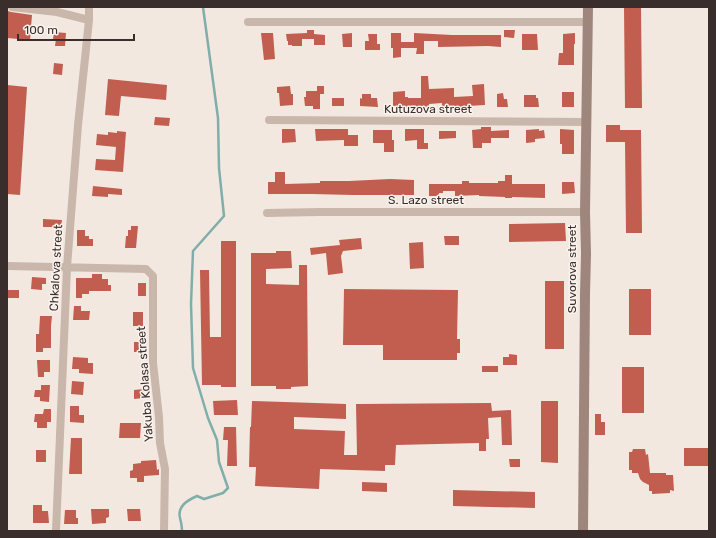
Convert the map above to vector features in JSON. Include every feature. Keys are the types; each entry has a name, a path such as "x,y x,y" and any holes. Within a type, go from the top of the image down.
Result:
{"main road":[{"name":"Suvorova street","path":"583,531 588,7"}],"street":[{"path":"12,7 57,12 89,20"},
{"name":"Chkalova street","path":"56,531 67,267 89,7"},
{"path":"248,22 588,22"},
{"name":"Kutuzova street","path":"269,120 587,122"},
{"name":"S. Lazo street","path":"267,213 585,212"},
{"name":"Yakuba Kolasa street","path":"7,266 146,269 153,276 153,363 159,417 160,443 165,470 164,531"}],"building":[{"path":"624,7 641,7 642,108 625,108"},
{"path":"7,9 11,12 32,15 30,40 7,38"},
{"path":"307,30 314,30 314,34 325,35 325,45 314,45 314,39 302,39 302,46 288,45 286,34 307,33"},
{"path":"504,30 515,30 514,38 504,37"},
{"path":"54,32 66,33 65,46 55,46 56,39 53,39"},
{"path":"261,33 273,33 275,59 264,60"},
{"path":"352,33 352,47 343,47 342,34"},
{"path":"391,33 401,33 401,42 414,42 414,33 501,35 501,47 438,47 438,41 424,41 424,54 416,54 417,48 401,48 401,57 393,58"},
{"path":"575,33 574,65 558,65 559,53 563,53 563,34"},
{"path":"368,34 377,34 377,44 380,44 380,50 365,50 365,41 369,41"},
{"path":"522,34 537,34 538,50 522,50"},
{"path":"54,63 63,64 62,75 53,74"},
{"path":"421,76 428,76 429,89 454,88 454,97 473,96 472,85 484,84 485,105 442,107 442,103 429,104 429,107 400,108 400,106 393,106 393,92 405,91 405,97 421,98"},
{"path":"108,79 167,85 166,100 121,96 119,116 105,115"},
{"path":"7,85 27,87 20,195 7,194"},
{"path":"290,86 291,94 293,94 293,105 280,106 277,87"},
{"path":"317,86 324,86 324,94 320,94 320,109 313,109 313,106 305,106 304,97 306,97 306,91 317,91"},
{"path":"562,92 574,92 574,107 562,107"},
{"path":"503,93 504,99 507,99 508,107 497,107 497,94"},
{"path":"362,94 371,94 371,98 377,98 378,107 360,106 360,98 362,99"},
{"path":"524,95 536,95 536,98 538,98 539,107 524,107"},
{"path":"332,98 344,98 344,106 332,106"},
{"path":"155,117 170,118 169,126 154,125"},
{"path":"606,125 620,125 620,130 641,130 642,233 626,233 625,142 606,142"},
{"path":"481,127 491,127 491,131 509,130 509,138 491,138 491,143 482,143 482,148 473,148 472,130 481,129"},
{"path":"282,129 295,129 296,142 282,143"},
{"path":"315,129 348,129 348,135 358,135 358,146 344,146 344,140 316,141"},
{"path":"405,129 424,129 424,143 428,143 428,149 417,149 417,140 405,141"},
{"path":"539,129 539,131 544,130 545,138 535,139 535,142 526,143 526,130"},
{"path":"560,129 574,130 574,154 562,154"},
{"path":"373,130 392,130 394,152 384,152 384,143 373,143"},
{"path":"117,131 126,132 123,172 95,170 96,159 115,160 116,147 96,145 97,134 108,135 108,132 117,133"},
{"path":"439,131 456,131 456,138 439,139"},
{"path":"275,172 285,172 285,184 320,183 320,181 390,179 414,180 414,195 268,194 268,182 275,182"},
{"path":"505,175 512,175 512,184 545,184 545,198 505,198 479,195 455,196 455,191 443,191 443,193 439,193 439,196 429,196 429,184 462,184 462,181 469,181 469,183 498,183 498,181 505,181"},
{"path":"562,182 574,182 575,193 562,194"},
{"path":"93,186 122,189 122,195 108,194 108,197 92,196"},
{"path":"43,219 62,220 61,227 43,227"},
{"path":"565,223 566,241 509,242 509,224"},
{"path":"131,226 138,226 136,248 125,248 126,236 128,236 128,230 131,230"},
{"path":"77,230 85,230 85,236 89,236 89,239 93,239 93,246 77,246"},
{"path":"444,236 459,236 459,245 445,245"},
{"path":"361,238 362,249 343,251 341,256 343,273 328,275 326,253 311,255 310,248 340,245 339,240"},
{"path":"221,241 236,241 236,387 202,385 200,270 209,270 210,337 221,337"},
{"path":"423,242 424,268 410,269 409,243"},
{"path":"276,251 291,251 292,268 266,269 266,284 299,285 299,265 307,265 308,386 291,387 291,389 276,389 276,386 251,386 251,253 276,253"},
{"path":"92,274 102,274 102,279 108,279 108,285 111,285 111,291 89,291 89,294 82,294 82,298 76,298 76,278 92,278"},
{"path":"32,277 46,278 46,284 42,284 42,290 31,289"},
{"path":"545,281 564,281 564,349 545,349"},
{"path":"138,283 146,283 146,296 138,296"},
{"path":"344,289 458,290 457,339 460,339 460,353 457,353 457,360 383,360 383,345 343,345"},
{"path":"629,289 651,289 651,335 629,335"},
{"path":"7,290 19,290 19,298 7,298"},
{"path":"74,306 81,306 81,311 90,311 89,320 73,320"},
{"path":"133,312 143,312 143,326 133,326"},
{"path":"40,316 52,316 51,348 43,348 43,352 36,352 36,334 39,334"},
{"path":"134,342 142,342 143,352 134,352"},
{"path":"509,354 517,355 517,365 503,365 503,357 509,357"},
{"path":"73,357 88,358 88,363 93,363 93,374 79,373 79,369 72,369"},
{"path":"37,360 50,360 50,372 44,372 44,377 38,377"},
{"path":"482,366 498,366 498,372 482,372"},
{"path":"622,367 644,367 644,413 622,413"},
{"path":"72,381 84,382 83,395 71,394"},
{"path":"41,385 50,385 49,402 40,401 40,397 34,397 35,390 41,390"},
{"path":"144,389 144,398 134,399 134,390"},
{"path":"237,400 238,415 214,415 213,401"},
{"path":"252,401 346,404 346,419 294,417 294,429 345,431 344,455 357,455 356,404 491,403 492,411 511,410 512,445 502,445 501,417 488,418 489,439 486,439 486,451 479,451 479,443 396,445 395,465 385,465 385,471 320,469 319,489 255,486 256,467 249,467"},
{"path":"541,401 558,401 558,463 541,462"},
{"path":"70,406 79,406 79,415 84,415 84,423 70,422"},
{"path":"44,409 51,409 51,422 47,422 47,428 37,428 37,422 34,422 35,414 43,414"},
{"path":"595,414 601,414 601,422 605,422 605,435 595,435"},
{"path":"120,423 141,423 140,438 119,438"},
{"path":"224,427 236,427 237,466 227,466 228,440 223,440"},
{"path":"71,438 82,438 82,474 69,474"},
{"path":"684,448 709,448 709,466 684,466"},
{"path":"633,449 645,449 646,455 648,454 650,473 666,473 666,475 673,475 674,491 670,490 670,493 652,494 652,491 649,491 649,485 640,479 638,473 632,473 632,470 629,470 629,452 632,452"},
{"path":"36,450 46,450 46,462 36,462"},
{"path":"509,459 520,459 520,467 510,467"},
{"path":"156,460 159,475 144,476 144,482 137,482 137,478 130,478 130,471 133,470 133,464 141,463 141,461"},
{"path":"362,482 387,483 387,492 362,491"},
{"path":"453,490 535,492 535,508 453,506"},
{"path":"33,505 42,505 42,511 48,511 49,523 33,523"},
{"path":"91,509 109,509 109,517 106,518 106,523 92,524"},
{"path":"127,509 140,509 141,521 128,521"},
{"path":"65,510 76,510 78,524 64,524"}],"waterway":[{"path":"182,531 180,510 184,504 197,496 204,499 223,493 228,488 219,462 217,440 208,418 193,368 191,304 193,251 224,216 219,168 218,118 203,7"}]}
